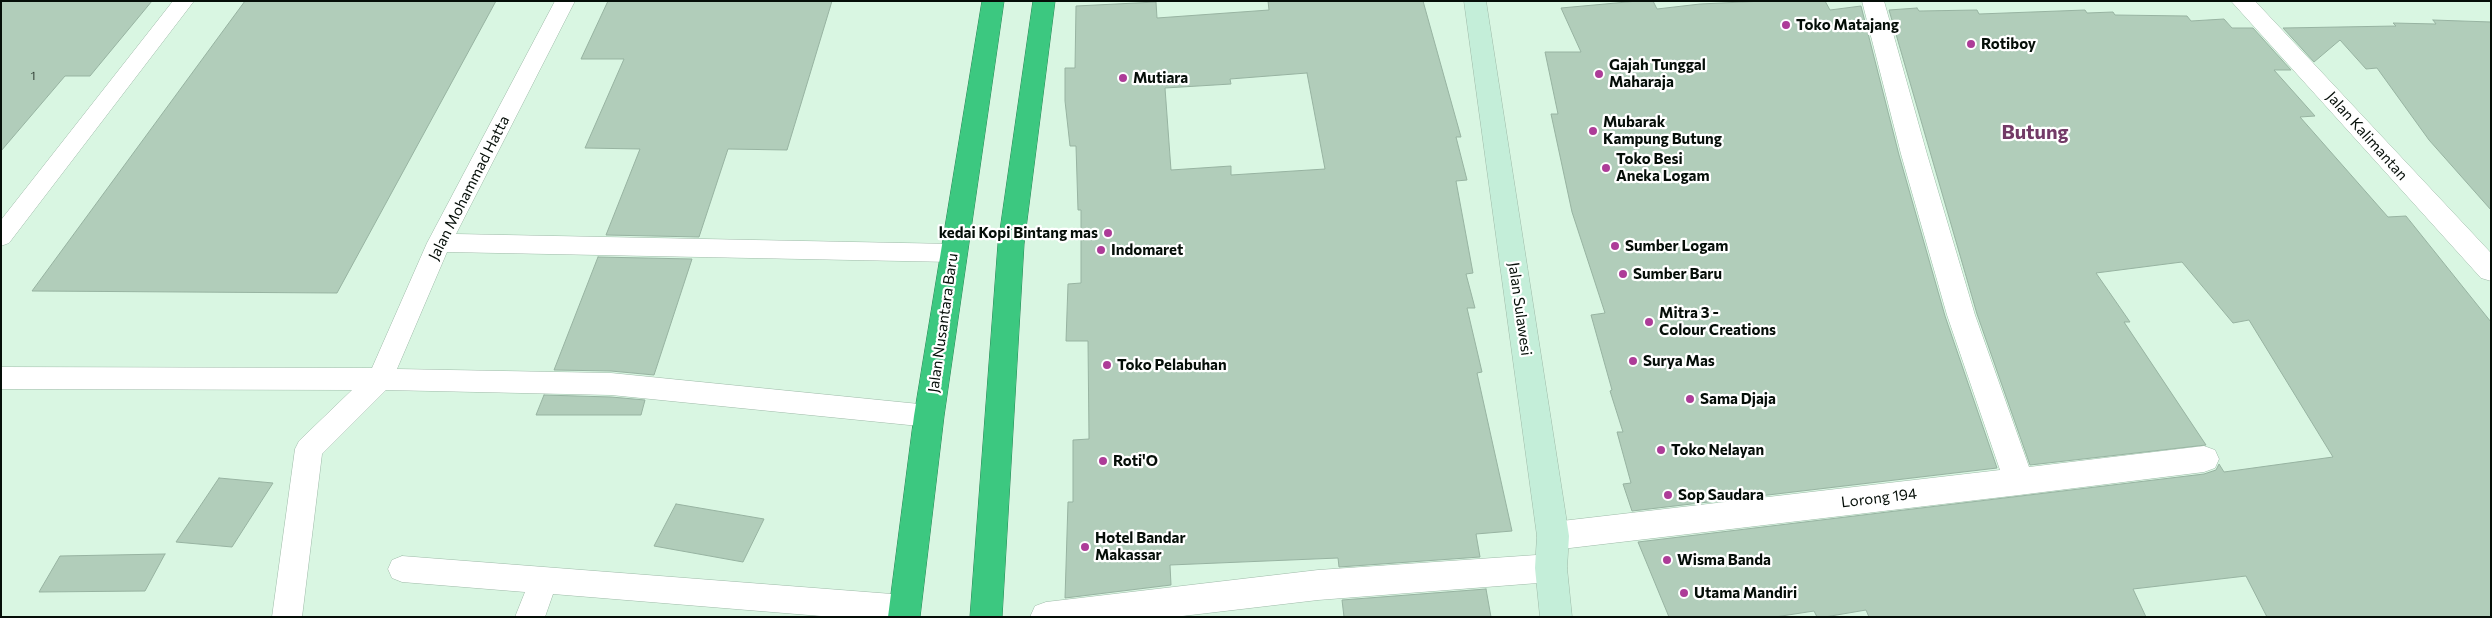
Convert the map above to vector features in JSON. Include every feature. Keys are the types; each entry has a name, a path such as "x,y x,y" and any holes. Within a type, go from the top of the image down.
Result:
{"highway":[{"name":"Jalan Nusantara Baru","path":"905,613 929,416 993,1"},
{"path":"986,617 1011,244 1044,1"}],"street":[{"name":"Jalan Sulawesi","path":"1476,1 1553,536 1551,568 1556,617"},
{"path":"1873,1 1914,154 1961,315 2019,482"},
{"name":"Jalan Kalimantan","path":"2242,1 2491,271"},
{"name":"Lorong 194","path":"1553,536 2204,459"},
{"path":"1046,617 1318,585 1551,568"}],"lane":[{"path":"1,237 184,1"},
{"name":"Jalan Mohammad Hatta","path":"380,379 439,243 565,1"},
{"path":"439,243 953,253"},
{"path":"1,378 380,379 611,384 929,416"},
{"path":"287,617 309,449 380,379"},
{"path":"402,569 544,580 772,607 905,613"},
{"path":"530,617 544,580"}],"building":[{"path":"1,1 152,1 90,76 65,76 1,151"},
{"path":"245,1 496,1 337,293 32,291"},
{"path":"608,1 832,1 787,150 728,149 699,237 606,235 640,149 585,148 624,59 581,59"},
{"path":"1268,1 1423,1 1461,137 1456,137 1467,180 1456,181 1473,273 1466,274 1475,308 1467,308 1482,372 1477,373 1512,531 1476,534 1480,557 1339,567 1338,558 1170,565 1171,585 1065,598 1068,502 1073,502 1073,440 1089,439 1088,341 1066,341 1068,284 1081,283 1081,210 1078,210 1076,146 1070,146 1065,101 1065,68 1075,68 1076,6 1156,2 1157,18 1269,10","holes":["1307,73 1325,169 1231,175 1231,166 1171,170 1165,88 1231,84 1230,79"]},
{"path":"1653,1 1657,9 1700,4 1764,1 1825,1 1830,10 1861,6 1899,155 1945,316 1997,468 1632,511 1623,484 1631,483 1617,432 1623,432 1610,391 1612,390 1591,315 1605,313 1572,212 1551,114 1558,114 1545,52 1581,52 1561,8"},
{"path":"1917,8 1919,11 1977,10 1979,14 2085,10 2087,13 2113,12 2115,15 2187,16 2191,21 2224,19 2232,28 2253,28 2291,70 2274,70 2315,116 2300,117 2388,217 2406,216 2491,322 2491,617 2267,617 2246,576 2133,589 2146,617 1869,617 1866,610 1825,617 1817,617 1814,611 1775,617 1669,617 1638,542 2204,474 2216,470 2219,464 2224,472 2333,457 2249,320 2233,323 2182,262 2096,273 2130,322 2124,322 2206,445 2030,465 1977,314 1889,10"},
{"path":"2433,20 2491,22 2491,210 2429,140 2377,68 2366,69 2340,40 2314,62 2283,28 2396,26 2393,23 2436,24"},
{"path":"598,257 692,259 654,375 611,371 554,370"},
{"path":"544,395 645,400 641,415 536,415"},
{"path":"219,478 273,483 232,547 176,542"},
{"path":"676,504 764,519 743,562 654,546"},
{"path":"165,554 145,591 39,592 60,556"},
{"path":"1486,589 1491,617 1344,617 1342,600"}],"place":[{"name":"Toko Matajang","path":"1786,25"},
{"name":"Rotiboy","path":"1971,44"},
{"name":"Gajah Tunggal Maharaja","path":"1599,74"},
{"name":"Mutiara","path":"1123,78"},
{"name":"Mubarak Kampung Butung","path":"1593,131"},
{"name":"Toko Besi Aneka Logam","path":"1606,168"},
{"name":"kedai Kopi Bintang mas","path":"1108,233"},
{"name":"Sumber Logam","path":"1615,246"},
{"name":"Indomaret","path":"1101,250"},
{"name":"Sumber Baru","path":"1623,274"},
{"name":"Mitra 3 - Colour Creations","path":"1649,322"},
{"name":"Surya Mas","path":"1633,361"},
{"name":"Toko Pelabuhan","path":"1107,365"},
{"name":"Sama Djaja","path":"1690,399"},
{"name":"Toko Nelayan","path":"1661,450"},
{"name":"Roti'O","path":"1103,461"},
{"name":"Sop Saudara","path":"1668,495"},
{"name":"Hotel Bandar Makassar","path":"1085,547"},
{"name":"Wisma Banda","path":"1667,560"},
{"name":"Utama Mandiri","path":"1684,593"}],"district":[{"name":"Butung","path":"2035,132"}]}
